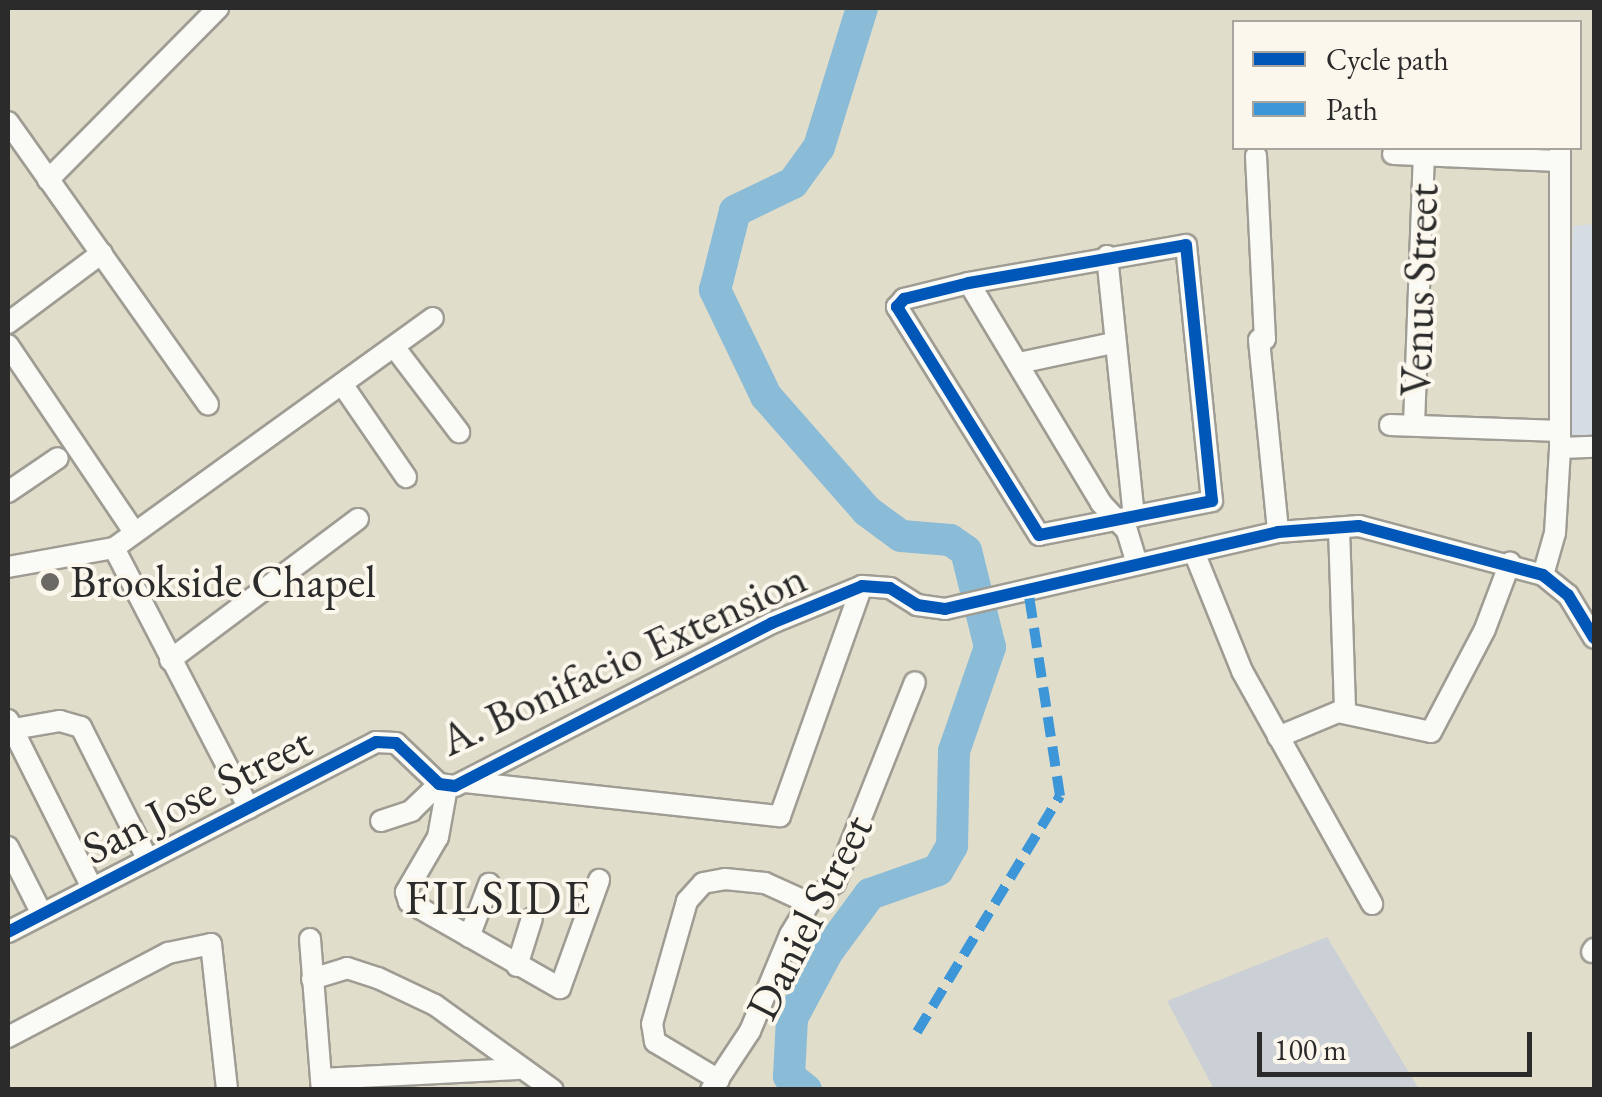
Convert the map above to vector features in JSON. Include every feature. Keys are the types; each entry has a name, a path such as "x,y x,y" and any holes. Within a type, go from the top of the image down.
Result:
{"street":[{"path":"48,180 218,8"},
{"path":"8,122 208,404"},
{"path":"1393,154 1560,154 1560,440 1555,533 1543,575"},
{"path":"1256,156 1265,339 1260,340 1278,532"},
{"name":"Venus Street","path":"1414,425 1424,156"},
{"path":"1182,243 1190,268 1212,500 1045,536 1036,532 899,314 904,299 1107,256 1182,243"},
{"path":"8,323 102,253"},
{"path":"1107,256 1126,518 1138,564"},
{"path":"969,284 1126,518"},
{"path":"11,562 114,548 132,529 433,318"},
{"path":"1019,363 1113,343"},
{"path":"8,345 132,529"},
{"path":"395,348 459,432"},
{"path":"342,384 406,477"},
{"path":"1390,424 1560,440 1594,447"},
{"path":"8,492 58,458"},
{"path":"170,660 358,519"},
{"name":"A. Bonifacio Extension","path":"416,761 450,784 772,622 862,586 890,588 932,610 1278,532 1359,526 1510,563 1543,575 1568,595 1594,638"},
{"path":"1339,528 1345,712"},
{"path":"114,548 249,808"},
{"path":"1194,552 1215,616 1372,904"},
{"path":"1278,737 1345,712 1426,733 1434,729 1510,563"},
{"path":"381,821 412,811 450,784 780,816 862,586"},
{"name":"Daniel Street","path":"715,1085 750,1031 769,978 810,903 835,883 916,682"},
{"path":"92,888 9,726 60,722 81,727 148,860"},
{"name":"San Jose Street","path":"8,932 376,742 396,742 416,761"},
{"path":"450,784 438,837 406,897 469,938 560,988 599,880"},
{"path":"8,847 42,914"},
{"path":"715,1085 666,1054 652,1024 687,902 703,883 725,879 765,883 810,903"},
{"path":"469,938 489,884"},
{"path":"517,966 532,918"},
{"path":"310,939 322,1084 518,1069"},
{"path":"8,1037 168,953 210,944 227,1090"},
{"path":"312,979 348,968 378,978 434,1005 518,1069 553,1090"}],"shaded area":[{"path":"1594,224 1594,442 1563,442 1573,226"},
{"path":"1327,937 1419,1089 1214,1089 1167,1001"}],"waterway":[{"path":"806,1090 789,1076 792,1018 828,951 870,894 938,870 952,846 954,751 990,647 966,551 950,540 901,536 867,511 766,396 715,290 735,211 793,183 819,147 862,8"}],"marked path":[{"path":"917,1032 1060,796 1028,589"}],"cycle path":[{"path":"1186,245 1212,501 1039,535 897,307 904,299 969,283 1186,245"},
{"path":"8,932 376,742 396,743 439,784 455,786 772,623 862,586 890,588 917,605 945,609 1278,532 1359,526 1543,575 1568,595 1594,638"}],"place":[{"name":"Brookside Chapel","path":"50,582"}],"district":[{"name":"FILSIDE","path":"499,898"}]}
